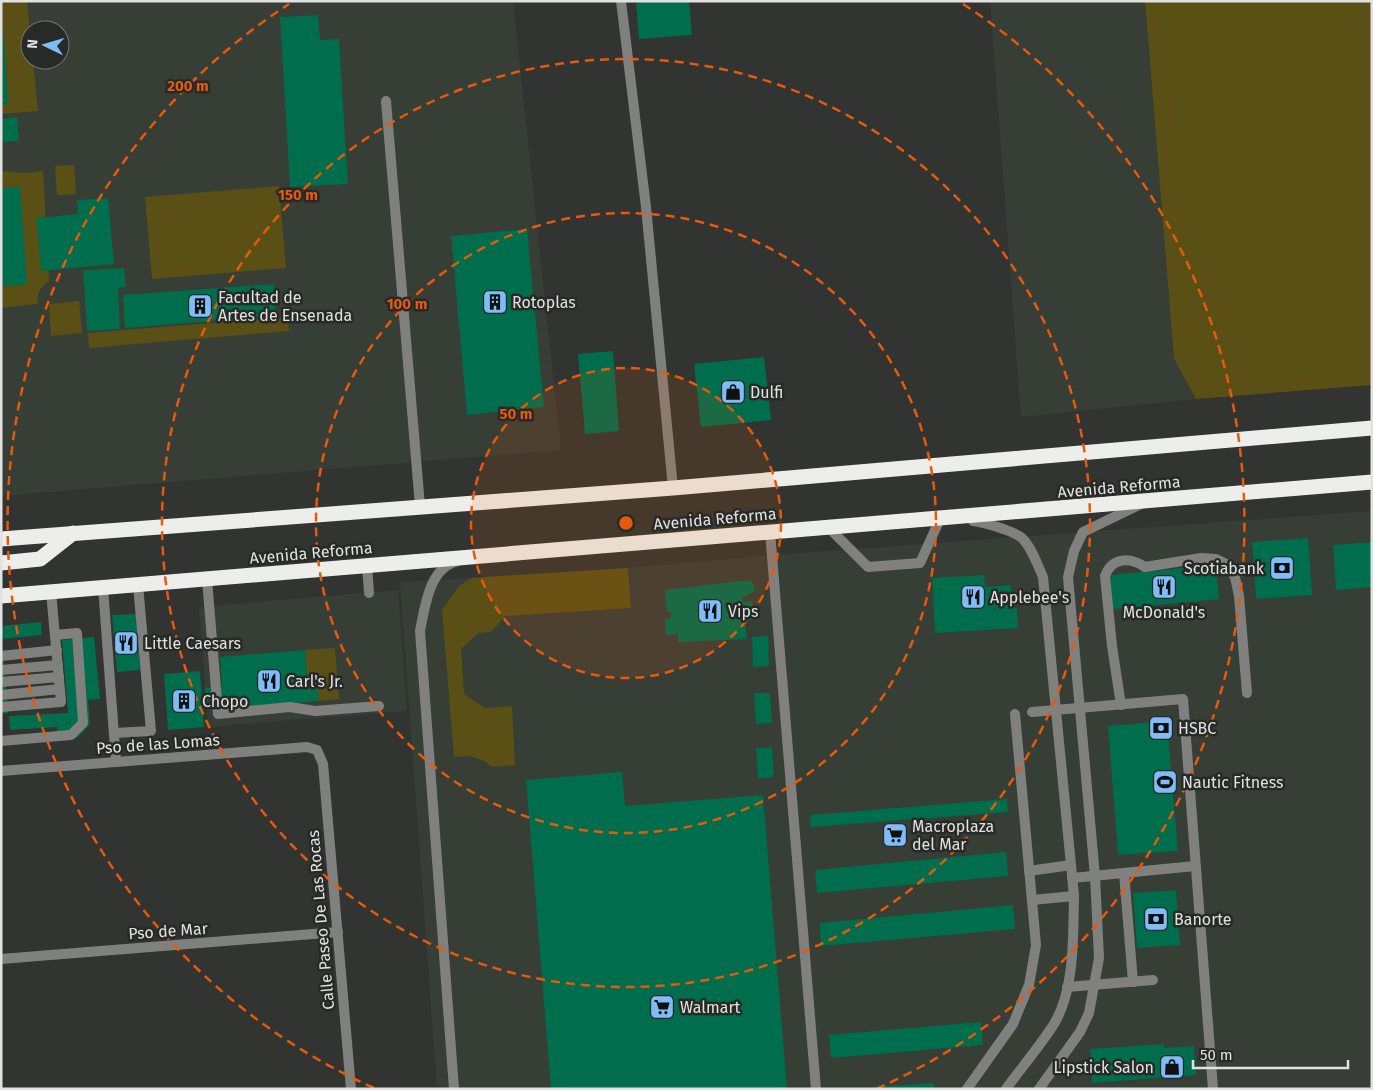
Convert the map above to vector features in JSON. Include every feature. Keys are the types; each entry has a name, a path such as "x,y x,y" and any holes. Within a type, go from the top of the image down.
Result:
{"highway":[{"path":"1,539 673,488 1372,428"},
{"name":"Avenida Reforma","path":"1,596 1372,482"},
{"path":"1345,484 1372,490"},
{"path":"1,563 40,559 73,533"}],"street":[{"path":"621,1 646,207 673,488"},
{"path":"386,101 420,506"},
{"path":"1039,1089 1080,1032 1089,1013 1099,958 1095,876 1068,577 1074,551 1083,532 1145,502"},
{"path":"829,528 868,567 920,563 940,519 984,522 1021,537 1033,555 1043,577 1074,896 1073,937 1067,987 1062,1007 1054,1023 1006,1089"},
{"path":"770,532 816,1089"},
{"path":"454,1089 420,631 428,594 438,574 450,563 486,556"},
{"path":"1121,705 1112,646 1105,576 1108,568 1113,563 1125,560 1137,561 1146,567 1201,558 1216,559 1226,564 1235,577 1239,596 1248,693"},
{"path":"367,566 369,593"},
{"path":"207,579 218,714 290,707 315,712 379,706"},
{"path":"114,733 151,731 138,585"},
{"path":"104,587 116,762"},
{"path":"1,707 61,702 51,592"},
{"path":"1,702 58,667 77,633 83,723 71,736 1,741"},
{"path":"1,650 58,667"},
{"path":"1,656 58,667"},
{"path":"1,664 58,667"},
{"path":"1,670 58,667"},
{"path":"1,678 58,667"},
{"path":"1,682 58,667"},
{"path":"1,690 58,667"},
{"path":"1,695 58,667"},
{"path":"1032,712 1183,698 1213,1089"},
{"path":"967,1089 1013,1024 1029,985 1036,945 1015,714"},
{"name":"Pso de las Lomas","path":"1,771 307,747 317,750"},
{"name":"Calle Paseo De Las Rocas","path":"317,750 323,764 351,1089"},
{"path":"1029,870 1071,865"},
{"path":"1072,878 1195,866"},
{"path":"1124,873 1133,982"},
{"path":"1032,900 1074,896"},
{"name":"Pso de Mar","path":"1,959 338,932"},
{"path":"1067,987 1153,980"}],"shaded area":[{"path":"1,1 513,1 561,450 1,496"},
{"path":"1,1 27,1 29,20 20,20 20,70 34,70 38,111 1,114"},
{"path":"990,1 1145,1 1174,359 1196,399 1021,417"},
{"path":"1145,1 1372,1 1372,385 1196,399 1174,359"},
{"path":"74,165 76,194 57,195 55,166"},
{"path":"1,171 26,173 43,171 49,281 39,291 38,304 1,308"},
{"path":"279,186 286,268 152,279 145,197"},
{"path":"79,301 82,333 51,336 49,304"},
{"path":"288,317 289,331 89,348 88,333"},
{"name":"Macroplaza del Mar","path":"1372,511 1372,1089 437,1089 400,582 628,568 772,555"},
{"path":"628,568 631,608 505,616 491,632 478,633 461,649 464,694 485,708 512,706 515,765 492,767 484,761 470,756 454,757 442,610 459,586 472,578"},
{"path":"398,590 407,711 208,727 199,607"},
{"path":"335,648 339,699 319,701 316,675 307,675 305,650"}],"building":[{"path":"636,1 689,1 692,35 639,39"},
{"path":"318,15 320,40 339,39 348,184 290,187 280,17"},
{"path":"1,27 3,27 8,104 1,105"},
{"path":"17,117 19,141 1,142 1,119"},
{"path":"20,187 27,284 1,286 1,188"},
{"path":"108,198 114,264 41,271 36,218 78,214 77,200"},
{"name":"Rotoplas","path":"527,229 544,407 467,415 451,236"},
{"path":"124,268 126,287 118,288 120,329 87,331 83,270"},
{"name":"Facultad de Artes de Ensenada","path":"274,284 276,316 125,328 123,295"},
{"path":"613,351 619,431 585,434 578,354"},
{"name":"Dulfi","path":"764,357 771,420 701,427 694,364"},
{"name":"Scotiabank","path":"1308,538 1312,595 1256,599 1252,542"},
{"path":"1372,542 1372,587 1336,590 1333,545"},
{"name":"McDonald's","path":"1216,565 1219,599 1113,609 1110,575"},
{"name":"Applebee's","path":"984,575 985,587 1011,585 1013,608 1017,608 1018,628 935,633 932,578"},
{"name":"Vips","path":"749,580 753,584 755,591 742,598 743,602 752,601 753,620 745,620 747,639 678,642 678,634 666,635 665,619 671,618 671,612 667,612 665,590"},
{"name":"Little Caesars","path":"136,614 140,670 117,672 112,615"},
{"path":"41,622 42,635 1,639 1,626"},
{"path":"768,636 769,666 753,667 752,637"},
{"path":"94,637 100,699 88,700 90,724 78,737 58,738 57,727 10,730 9,716 68,713 62,640"},
{"path":"1,650 3,650 8,713 1,714"},
{"name":"Carl's Jr.","path":"305,650 307,675 316,675 319,701 224,708 223,700 206,701 205,688 222,687 220,657"},
{"name":"Chopo","path":"200,671 204,727 168,730 164,674"},
{"path":"754,693 770,693 772,723 756,724"},
{"path":"1167,721 1178,851 1118,855 1108,726"},
{"path":"772,747 774,777 758,778 756,748"},
{"name":"Walmart","path":"622,772 625,806 763,795 787,1089 551,1089 526,780"},
{"path":"1007,799 1008,812 811,827 810,815"},
{"path":"1006,852 1008,876 817,893 815,870"},
{"name":"Banorte","path":"1176,890 1180,945 1137,948 1133,893"},
{"path":"1013,905 1015,929 821,946 820,923"},
{"path":"981,1022 983,1045 831,1058 829,1035"},
{"path":"1164,1044 1164,1048 1194,1046 1196,1075 1092,1083 1090,1049"},
{"path":"934,1083 934,1089 874,1089 873,1087"}],"place":[{"name":"Rotoplas","path":"495,302"},
{"name":"Facultad de Artes de Ensenada","path":"200,306"},
{"name":"Dulfi","path":"733,392"},
{"name":"Scotiabank","path":"1282,568"},
{"name":"McDonald's","path":"1164,587"},
{"name":"Applebee's","path":"973,597"},
{"name":"Vips","path":"710,611"},
{"name":"Little Caesars","path":"126,643"},
{"name":"Carl's Jr.","path":"269,681"},
{"name":"Chopo","path":"184,701"},
{"name":"HSBC","path":"1161,728"},
{"name":"Nautic Fitness","path":"1165,782"},
{"name":"Macroplaza del Mar","path":"895,835"},
{"name":"Banorte","path":"1156,919"},
{"name":"Walmart","path":"662,1007"},
{"name":"Lipstick Salon","path":"1172,1067"}]}
